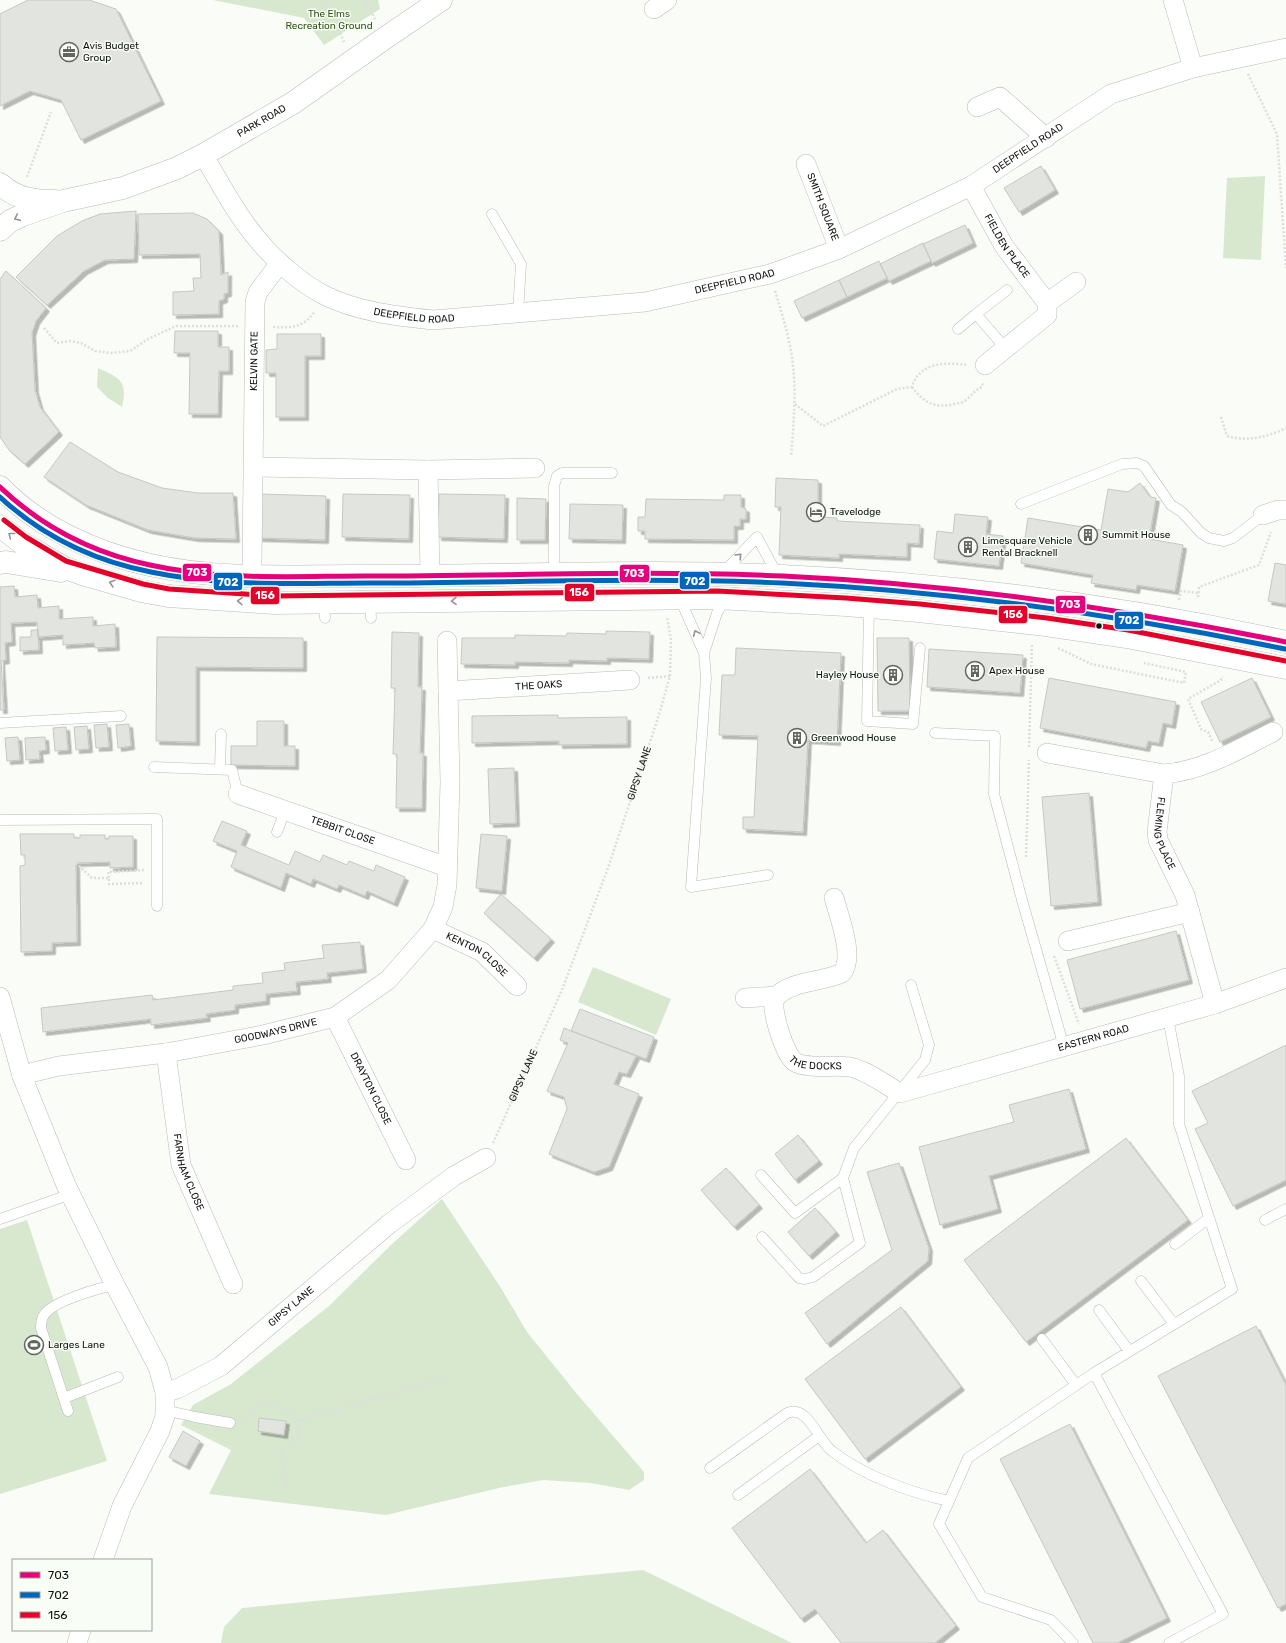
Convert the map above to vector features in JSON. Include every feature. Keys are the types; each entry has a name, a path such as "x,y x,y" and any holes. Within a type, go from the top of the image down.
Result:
{"main road":[{"name":"PARK ROAD","path":"0,230 10,221 23,215 62,202 123,188 177,168 203,155 293,104 441,0"},
{"name":"PARK ROAD","path":"0,184 11,193 22,198 34,201 62,202"},
{"path":"0,487 33,515 63,533 107,553 148,565 192,572 246,577 430,577 665,574 778,576 851,580 1087,605 1286,642"},
{"path":"0,526 22,543 63,567 82,574 168,596 274,603 324,610 673,606 725,599 869,606 1046,625 1127,637 1286,668"},
{"path":"0,562 82,574"}],"street":[{"path":"1173,0 1193,68"},
{"name":"DEEPFIELD ROAD","path":"203,155 238,213 268,252 297,277 326,296 378,312 433,320 645,302 770,274 839,249 971,186 1111,94 1193,68 1286,48"},
{"path":"977,107 1000,97 1046,138"},
{"name":"SMITH SQUARE","path":"806,164 839,249"},
{"name":"FIELDEN PLACE","path":"971,186 1004,246 1047,303"},
{"name":"KELVIN GATE","path":"252,564 255,302 258,292 280,263"},
{"path":"985,365 1048,315 1047,303 1076,282"},
{"path":"254,467 428,470 535,468"},
{"path":"428,470 430,577"},
{"path":"447,642 450,782 447,867"},
{"name":"THE OAKS","path":"448,691 630,680"},
{"path":"1035,752 1164,774 1179,773 1220,758 1273,732"},
{"name":"FLEMING PLACE","path":"1164,774 1157,832 1158,840 1182,886 1215,1004"},
{"name":"TEBBIT CLOSE","path":"238,794 447,867"},
{"name":"GOODWAYS DRIVE","path":"22,1076 60,1066 166,1053 263,1035 335,1017 388,980 433,929 443,908 447,885 447,867"},
{"path":"745,998 777,996 782,991 792,987 822,980 845,970 848,960 847,949 834,898"},
{"path":"1068,941 1190,912"},
{"name":"KENTON CLOSE","path":"433,929 482,952 517,986"},
{"name":"EASTERN ROAD","path":"900,1093 1215,1004 1286,978"},
{"name":"THE DOCKS","path":"777,996 774,1001 780,1031 788,1053 795,1062 806,1065 848,1067 861,1070 900,1093"},
{"path":"0,997 22,1076 71,1194 115,1285 158,1367 165,1401 160,1431 122,1506 103,1559"},
{"name":"DRAYTON CLOSE","path":"335,1017 406,1160"},
{"name":"FARNHAM CLOSE","path":"166,1053 181,1165 233,1284"},
{"name":"GIPSY LANE","path":"165,1401 177,1388 222,1366 389,1224 454,1176 486,1158"},
{"path":"77,1643 81,1631"}],"lane":[{"path":"492,214 521,264 518,313"},
{"path":"958,329 1006,290"},
{"path":"976,314 1006,349"},
{"path":"1021,504 1122,464 1137,463 1144,466 1171,506 1182,512 1201,533 1210,538 1224,541 1233,538 1276,512"},
{"path":"554,575 554,486 557,476 562,473 612,473"},
{"path":"721,575 757,537 778,576"},
{"path":"725,599 717,613 704,653 706,678 691,887 768,875"},
{"path":"673,606 704,653"},
{"path":"869,606 867,721 913,724 920,648"},
{"path":"0,723 121,716"},
{"path":"220,769 221,734"},
{"path":"935,734 995,736 994,794 1022,900 1064,1047"},
{"path":"154,767 232,770 238,794"},
{"path":"277,832 285,811"},
{"path":"0,820 157,819 157,906"},
{"path":"761,1175 795,1213 843,1178 854,1148 900,1093 925,1060 929,1045 911,985"},
{"path":"1073,1643 1051,1620 982,1597 939,1524 968,1458 1094,1372 1232,1289 1180,1124 1179,1076 1168,1018"},
{"path":"762,1237 799,1278 805,1279 813,1277 860,1243 843,1178"},
{"path":"0,1219 71,1194"},
{"path":"1265,1220 1286,1209"},
{"path":"1175,1244 1210,1218"},
{"path":"1141,1280 1174,1324"},
{"path":"68,1411 41,1328 43,1316 49,1310 88,1291 115,1285"},
{"path":"1099,1310 1129,1351"},
{"path":"1042,1339 1076,1385"},
{"path":"1094,1372 1223,1614 1169,1643"},
{"path":"64,1398 118,1377"},
{"path":"165,1401 196,1418 230,1423"},
{"path":"710,1468 791,1411 800,1412 806,1417 831,1451 865,1472 931,1497 949,1501"},
{"path":"738,1495 820,1436"}],"path":[{"path":"326,0 352,62"},
{"path":"1240,58 1277,134 1286,268"},
{"path":"26,179 51,112"},
{"path":"770,274 782,313 791,351 795,404 791,456"},
{"path":"270,327 284,328 299,326 313,315 326,296"},
{"path":"44,328 57,343 70,341 81,343 95,351 111,353 130,351 148,339 176,326 238,326"},
{"path":"934,365 985,365 982,387 978,388 966,400 947,407 936,405 919,396 912,387 913,382 922,370 934,365"},
{"path":"795,404 823,426 897,389 912,387"},
{"path":"1221,416 1227,436 1238,440 1273,434 1286,428"},
{"path":"1198,597 1199,587 1259,566 1276,512"},
{"path":"1179,601 1181,591 1198,593"},
{"name":"GIPSY LANE","path":"486,1158 562,990 608,868 658,718 670,676 673,606"},
{"path":"1028,862 1026,855 1035,752 1032,640"},
{"path":"1053,645 1091,664 1184,683 1186,672 1144,663"},
{"path":"1220,758 1208,732 1201,729 1188,699 1221,680 1223,673"},
{"path":"76,862 92,878 109,878"},
{"path":"157,870 108,872 109,884 157,882"},
{"path":"1053,953 1080,1025"},
{"path":"297,1420 447,1378"},
{"path":"230,1423 245,1426 249,1412 263,1404 284,1409 297,1420 299,1433 295,1445 280,1449 288,1494"}],"green space":[{"name":"The Elms Recreation Ground","path":"213,0 378,0 380,9 324,45 304,18"},
{"path":"1265,176 1261,260 1223,258 1227,178"},
{"path":"98,368 117,378 123,386 124,398 122,407 108,398 97,387"},
{"path":"593,967 671,999 656,1035 578,1002"},
{"path":"442,1199 501,1288 527,1332 577,1394 644,1472 644,1480 629,1490 591,1483 543,1480 499,1488 386,1515 209,1494 231,1450 181,1425 193,1405 231,1384 329,1306 392,1244"},
{"name":"Larges Lane","path":"27,1220 107,1461 0,1494 0,1229"},
{"path":"643,1570 792,1643 221,1643 224,1627 242,1608"}],"building":[{"name":"Avis Budget Group","path":"28,0 89,0 116,9 161,101 81,140 61,100 30,91 0,106 0,14"},
{"path":"1041,166 1055,190 1019,212 1004,188"},
{"path":"136,211 134,259 105,260 84,271 47,305 16,277 57,236 82,221 100,214"},
{"path":"193,213 207,219 219,231 221,275 228,272 228,293 224,294 224,299 219,301 219,314 173,315 173,292 194,291 193,278 201,278 200,254 139,255 138,214"},
{"path":"965,225 973,243 932,263 923,244"},
{"path":"923,243 931,261 889,281 880,264"},
{"path":"879,261 887,278 847,297 839,280"},
{"path":"6,271 46,308 36,321 32,333 35,390 40,407 59,432 25,464 9,450 0,437 0,279"},
{"path":"839,280 847,297 802,318 794,301"},
{"path":"175,331 218,331 218,347 229,347 229,371 219,371 218,414 189,414 190,353 174,353"},
{"path":"277,334 321,334 321,356 305,356 305,417 276,417 276,373 266,373 266,350 277,349"},
{"path":"70,442 118,472 162,488 198,493 233,493 236,539 195,538 148,530 86,505 44,477"},
{"path":"776,478 818,480 818,517 837,518 837,521 920,525 919,544 907,543 907,557 839,554 839,558 779,555 781,507 775,507"},
{"name":"Summit House","path":"1140,483 1150,497 1156,498 1149,539 1183,545 1175,591 1137,585 1136,590 1091,583 1093,575 1021,563 1028,518 1101,530 1108,489 1128,492"},
{"path":"260,494 326,496 325,540 259,538"},
{"path":"343,494 410,495 409,539 342,537"},
{"path":"439,494 505,495 504,539 438,537"},
{"path":"724,495 741,495 741,507 746,509 746,519 740,519 740,526 734,526 734,540 645,539 645,531 638,531 638,517 645,517 646,499 724,500"},
{"path":"517,498 546,499 545,540 517,540"},
{"path":"570,504 623,505 622,540 569,539"},
{"name":"Limesquare Vehicle Rental Bracknell","path":"955,514 988,517 986,534 1003,536 999,566 934,559 937,531 953,533"},
{"path":"1275,563 1286,565 1286,604 1268,601"},
{"path":"14,586 15,597 37,595 38,608 59,606 59,619 93,617 93,626 115,624 116,647 95,648 94,643 63,645 63,635 38,637 37,622 11,623 12,642 5,643 6,660 1,661 4,710 0,710 0,587"},
{"path":"31,630 38,630 39,650 20,651 20,637 31,637"},
{"path":"606,631 650,632 649,659 607,658 607,661 569,660 569,663 515,662 515,665 461,664 462,638 515,638 515,635 566,636 567,633 606,634"},
{"path":"392,632 419,633 418,687 422,687 420,753 423,753 422,808 396,808 397,754 393,754 395,688 391,688"},
{"path":"157,637 303,638 303,668 196,667 196,742 156,741"},
{"name":"Hayley House","path":"877,638 909,638 910,711 878,711"},
{"name":"Greenwood House","path":"736,648 841,653 837,742 808,740 803,832 743,829 743,817 754,817 758,736 719,735 722,675 735,675"},
{"name":"Apex House","path":"929,649 1023,655 1020,693 927,687"},
{"path":"1049,678 1176,702 1172,725 1163,723 1159,743 1148,741 1146,748 1040,728"},
{"path":"1252,678 1271,717 1220,742 1201,702"},
{"path":"558,715 558,718 627,717 627,744 559,745 559,741 472,743 472,716"},
{"path":"257,721 284,721 284,746 295,746 295,766 231,765 231,746 257,746"},
{"path":"107,724 109,747 96,748 94,725"},
{"path":"129,724 131,746 118,748 116,725"},
{"path":"87,726 89,749 76,750 74,727"},
{"path":"66,727 68,750 55,751 53,728"},
{"path":"18,737 20,760 7,761 5,738"},
{"path":"45,737 46,750 39,751 40,759 26,760 25,738"},
{"path":"514,768 516,823 490,824 488,769"},
{"path":"1089,793 1098,902 1051,906 1042,797"},
{"path":"222,821 247,831 241,845 289,865 295,851 320,862 323,855 347,865 349,861 374,871 376,865 405,877 394,903 367,891 365,896 339,885 337,889 313,879 311,884 286,873 281,888 231,867 237,851 213,841"},
{"path":"20,834 74,834 74,838 80,838 80,835 105,835 105,839 109,839 109,836 133,836 133,867 110,868 110,862 76,863 77,942 52,943 52,951 21,952 20,866 25,865 25,855 21,855"},
{"path":"481,834 507,836 502,891 476,888"},
{"path":"501,894 551,939 534,958 484,913"},
{"path":"1176,931 1189,980 1080,1009 1067,960"},
{"path":"360,942 363,969 327,973 328,979 296,982 297,991 266,994 266,1001 235,1005 235,1010 206,1014 207,1018 151,1025 151,1019 43,1032 41,1008 152,995 153,1000 233,990 233,986 263,983 262,973 285,970 284,963 324,958 322,945"},
{"path":"580,1009 654,1037 646,1059 571,1031"},
{"path":"564,1028 636,1056 627,1074 619,1072 614,1084 639,1094 609,1167 594,1172 549,1154 567,1109 564,1097 547,1091 568,1043 560,1040"},
{"path":"1286,1045 1286,1180 1233,1206 1195,1129 1208,1123 1192,1091"},
{"path":"1069,1089 1086,1149 989,1176 998,1209 940,1225 919,1147 1014,1122 1009,1105"},
{"path":"798,1135 819,1161 795,1180 775,1154"},
{"path":"1126,1138 1188,1220 1026,1342 964,1260"},
{"path":"899,1163 929,1248 928,1261 827,1344 805,1313 892,1250 867,1172"},
{"path":"726,1168 759,1205 734,1227 701,1190"},
{"path":"815,1208 836,1232 809,1256 788,1232"},
{"path":"901,1307 961,1387 865,1459 805,1379"},
{"path":"1256,1326 1286,1385 1286,1604 1278,1608 1158,1376"},
{"path":"259,1418 286,1421 284,1435 258,1431"},
{"path":"1070,1424 1167,1618 1117,1643 1093,1643 1000,1459"},
{"path":"183,1431 200,1441 186,1466 169,1457"},
{"path":"810,1469 866,1543 883,1530 956,1626 935,1643 841,1643 815,1609 801,1619 732,1528"}],"transit line":[{"name":"703","path":"0,487 16,501 51,526 89,546 129,560 177,570 231,576 285,577 679,573 783,576 846,580 973,591 1036,599 1161,618 1286,642"},
{"name":"702","path":"0,497 33,524 51,535 90,554 130,567 178,577 259,583 678,580 782,583 846,587 972,598 1035,606 1160,625 1285,649"},
{"name":"156","path":"4,520 26,537 66,561 143,584 169,589 274,596 717,591 846,598 920,604 1047,618 1128,630 1286,661"}],"place":[{"name":"Avis Budget Group","path":"69,52"},
{"name":"Travelodge","path":"816,512"},
{"name":"Summit House","path":"1088,535"},
{"name":"Limesquare Vehicle Rental Bracknell","path":"968,547"},
{"name":"Apex House","path":"975,671"},
{"name":"Hayley House","path":"893,675"},
{"name":"Greenwood House","path":"797,738"},
{"name":"Larges Lane","path":"34,1345"}]}
